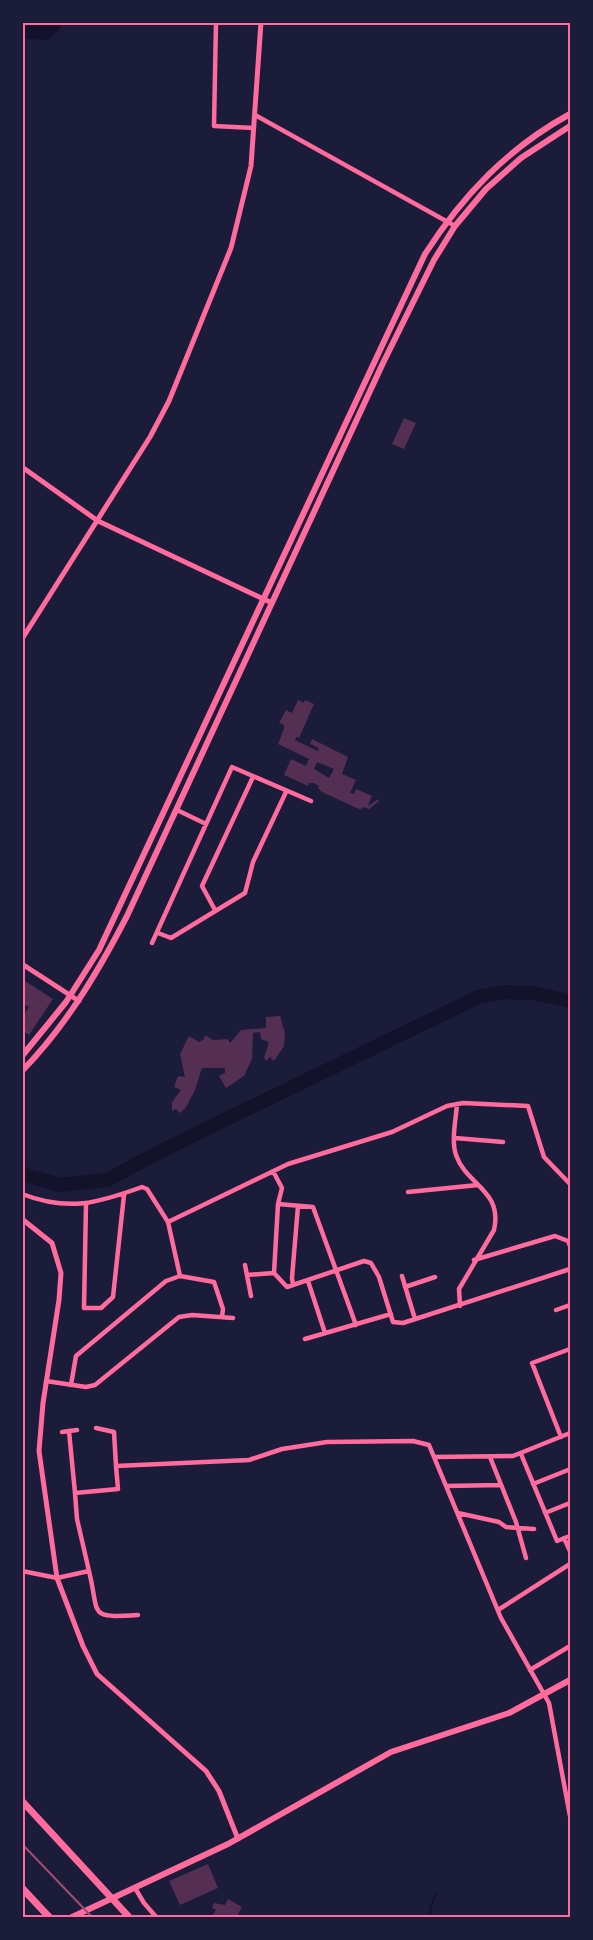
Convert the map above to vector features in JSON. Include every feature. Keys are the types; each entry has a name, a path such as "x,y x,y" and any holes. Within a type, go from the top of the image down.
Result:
{"main road":[{"path":"22,1056 70,995 99,950 409,284 446,221 495,166 535,135 570,114"},
{"path":"22,1071 55,1034 79,1001 103,963 127,916 419,288 455,226 503,173 540,144 570,126"},
{"path":"70,1917 238,1839 391,1752 509,1713 570,1680"},
{"path":"22,1801 130,1917"},
{"path":"22,1888 50,1917"}],"street":[{"path":"216,22 214,126 254,128"},
{"path":"22,639 150,437 169,401 231,248 250,166 255,115 255,75 261,22"},
{"path":"255,115 455,226"},
{"path":"22,467 98,521 272,603"},
{"path":"152,943 232,767 311,801"},
{"path":"215,910 202,886 253,777"},
{"path":"158,933 171,938 245,893 253,862 286,792"},
{"path":"177,810 206,824"},
{"path":"22,964 79,1001"},
{"path":"457,1104 454,1152 493,1202 496,1220 494,1230 474,1260 459,1289 460,1306"},
{"path":"168,1222 309,1156 392,1132 457,1104 528,1107 544,1157 570,1184"},
{"path":"455,1138 503,1142"},
{"path":"273,1171 282,1188 278,1203 274,1273 287,1287 364,1262 371,1263 393,1322 403,1323 460,1306 570,1269"},
{"path":"408,1192 478,1185"},
{"path":"22,1194 50,1202 86,1204 124,1195 142,1187 147,1189 168,1222 180,1276"},
{"path":"86,1204 84,1308 101,1308 113,1297 124,1195"},
{"path":"278,1203 313,1207 356,1325"},
{"path":"293,1285 298,1206"},
{"path":"22,1219 52,1243 61,1273 39,1438 40,1469 57,1578 82,1646 97,1674 206,1771 219,1791 238,1839"},
{"path":"474,1260 555,1236 568,1241 570,1246"},
{"path":"245,1265 251,1296"},
{"path":"246,1275 274,1273"},
{"path":"71,1385 76,1356 157,1287 180,1276 214,1282 223,1310 222,1317"},
{"path":"402,1276 415,1319"},
{"path":"405,1287 435,1277"},
{"path":"308,1281 325,1333"},
{"path":"556,1310 570,1305"},
{"path":"304,1339 391,1314"},
{"path":"46,1381 86,1387 105,1379 179,1317 192,1315 233,1318"},
{"path":"561,1437 532,1363 570,1349"},
{"path":"75,1493 118,1489 114,1432 96,1428"},
{"path":"62,1432 77,1430"},
{"path":"69,1431 77,1519 96,1608 104,1617 138,1615"},
{"path":"434,1457 490,1457 521,1454 570,1433"},
{"path":"116,1466 249,1460 282,1449 327,1442 425,1442 434,1457 498,1610 549,1703 570,1815"},
{"path":"521,1454 557,1541 570,1536"},
{"path":"490,1457 519,1528 526,1558"},
{"path":"64,1461 72,1460"},
{"path":"533,1484 568,1470"},
{"path":"446,1486 501,1485"},
{"path":"545,1513 570,1503"},
{"path":"458,1513 519,1528 534,1529"},
{"path":"564,1538 570,1551"},
{"path":"498,1610 570,1564"},
{"path":"22,1571 57,1578 89,1571"},
{"path":"131,1608 132,1616"},
{"path":"530,1670 570,1647"},
{"path":"562,1773 570,1771"},
{"path":"135,1888 144,1903 157,1917"}],"shaded area":[{"path":"23,22 62,23 59,30 48,40 23,38"}],"building":[{"path":"404,418 416,423 404,449 392,444"},
{"path":"298,700 314,704 299,738 296,737 295,740 318,751 319,748 310,744 312,739 348,757 342,774 356,780 350,793 354,794 356,789 372,796 368,806 378,799 379,801 369,809 362,807 361,810 322,792 314,783 309,783 308,786 284,775 291,759 306,766 309,759 278,744 284,729 284,725 279,723 286,710 292,713","holes":["317,762 334,769 329,778 314,769"]},
{"path":"22,979 53,999 29,1035 22,1030 22,1017 29,1007 22,1003"},
{"path":"280,1016 285,1033 284,1046 274,1061 270,1057 266,1061 264,1057 269,1042 261,1039 260,1032 253,1033 252,1059 244,1076 226,1088 219,1076 225,1073 225,1068 202,1068 195,1090 186,1107 180,1113 176,1109 172,1111 172,1102 181,1090 174,1087 178,1076 185,1077 180,1054 189,1036 199,1042 204,1039 205,1035 213,1040 228,1039 230,1043 241,1030 266,1028 266,1017"},
{"path":"208,1864 218,1888 180,1905 169,1881"},
{"path":"228,1899 242,1907 236,1918 211,1918 216,1910 212,1908 214,1903 225,1905"}],"waterway":[{"path":"22,1174 60,1185 107,1180 169,1147 478,997 503,992 533,993 570,1001"},
{"path":"431,1918 430,1908 436,1894"}],"railway":[{"path":"22,1844 93,1918"}]}
